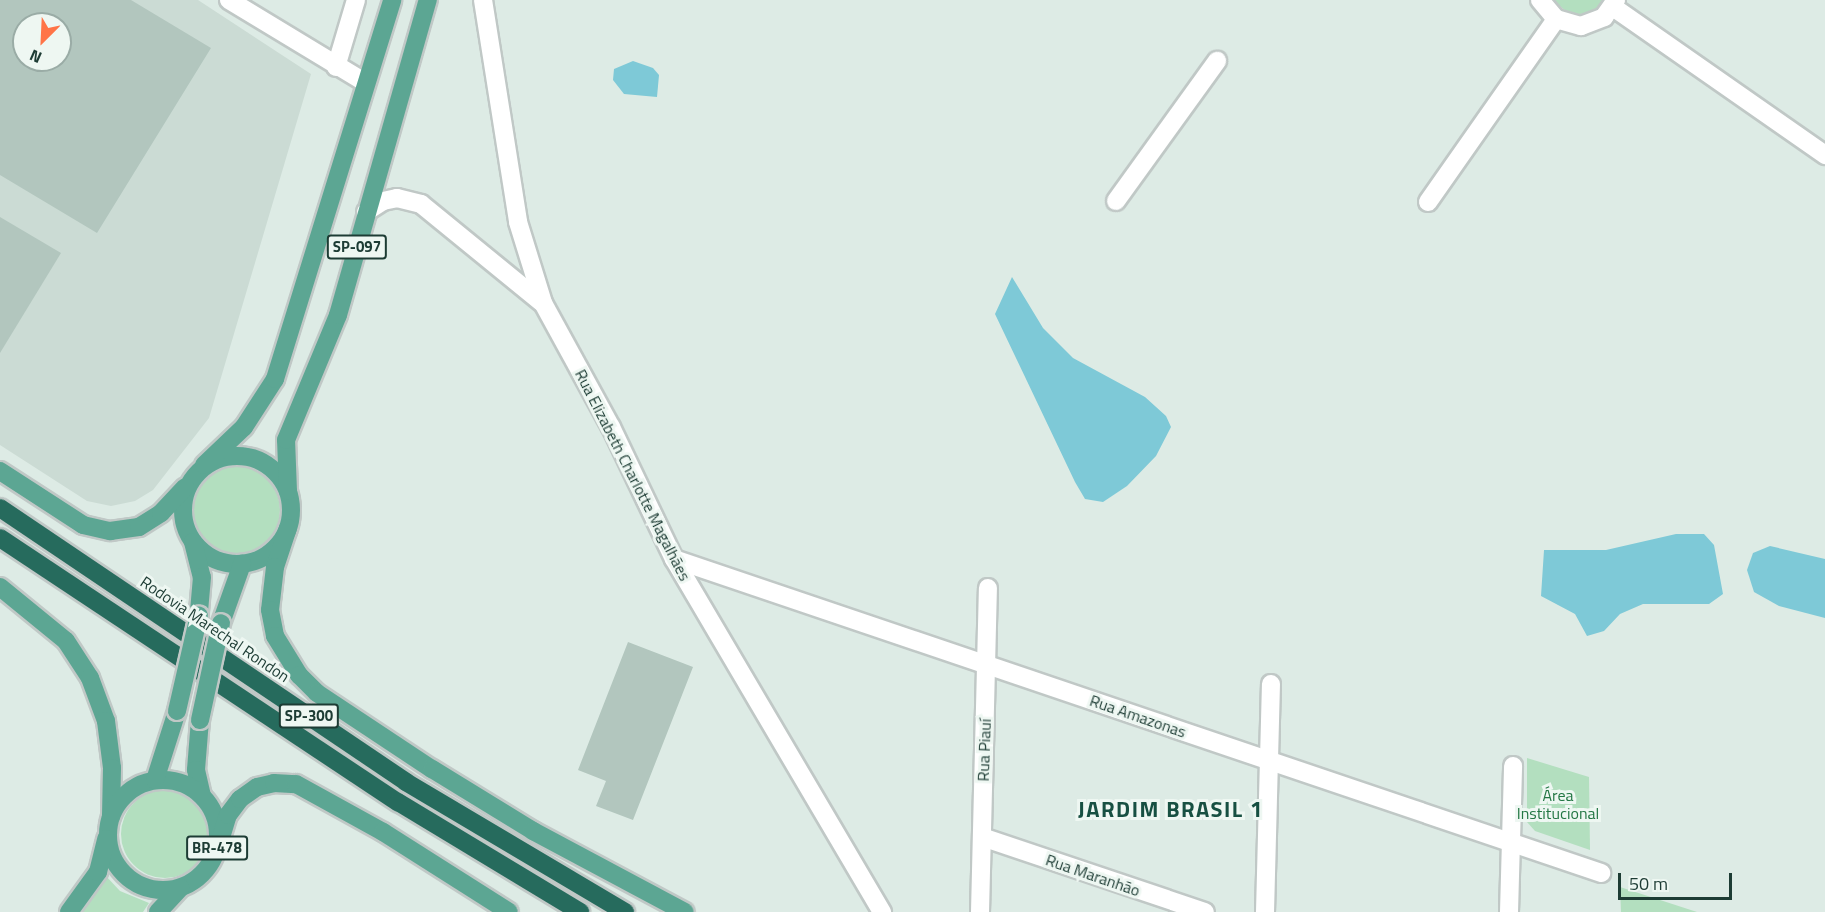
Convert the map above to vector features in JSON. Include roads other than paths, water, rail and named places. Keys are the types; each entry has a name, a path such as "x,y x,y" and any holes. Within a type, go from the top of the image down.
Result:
{"highway":[{"name":"Rodovia Marechal Rondon","path":"0,507 406,782 625,912"},
{"name":"SP-300","path":"0,538 398,802 580,912"}],"main road":[{"name":"SP-097","path":"204,465 244,428 275,379 392,0"},
{"name":"SP-097","path":"288,491 286,440 338,315 428,0"},
{"path":"0,471 83,525 110,531 139,527 161,513 204,465 227,456 253,457 268,465 288,491 292,510 275,567 270,610 275,636 299,675 317,693 472,794 586,861 685,912"},
{"path":"155,780 177,711 199,615 202,577 193,542 182,514 188,484"},
{"path":"193,542 206,555 224,563 242,564 270,553 288,528"},
{"name":"BR-478","path":"158,912 180,888 204,873 219,844 216,818 202,795 196,770 200,720 221,623 242,564"},
{"path":"0,587 66,641 90,678 106,721 112,768 111,817 107,838 98,872 69,912"},
{"path":"111,817 128,792 155,780 188,785 202,795"},
{"path":"219,844 228,815 240,799 257,787 274,783 296,784 373,826 509,912"},
{"path":"107,838 117,866 129,879 162,891 180,888"}],"street":[{"path":"229,0 336,67 366,83"},
{"path":"336,67 356,0"},
{"name":"Rua Elizabeth Charlotte Magalhães","path":"483,0 519,222 543,303 611,427 674,560 882,912"},
{"path":"1540,0 1556,19 1581,26 1604,17 1615,4 1825,155"},
{"path":"1428,202 1556,19"},
{"path":"1116,201 1217,61"},
{"path":"366,212 383,201 397,198 421,204 543,303"},
{"name":"Rua Amazonas","path":"674,560 1601,873"},
{"name":"Rua Piauí","path":"980,912 988,588"},
{"path":"1264,912 1271,684"},
{"path":"1509,912 1513,766"},
{"name":"Rua Maranhão","path":"982,837 1205,912"}],"water":[{"path":"633,61 653,68 659,75 657,97 624,94 613,80 614,69"},
{"path":"1012,277 1043,328 1073,358 1145,397 1166,416 1171,427 1156,456 1127,486 1103,502 1085,499 1075,482 995,314"},
{"path":"1676,534 1704,534 1714,545 1723,594 1709,604 1643,604 1620,614 1604,631 1587,636 1575,614 1541,596 1544,550 1606,550"},
{"path":"1770,546 1825,559 1825,618 1779,606 1754,592 1747,570 1753,553"}],"district":[{"name":"JARDIM BRASIL 1","path":"1171,810"}],"park label":[{"name":"Área Institucional","path":"1558,804"}]}
